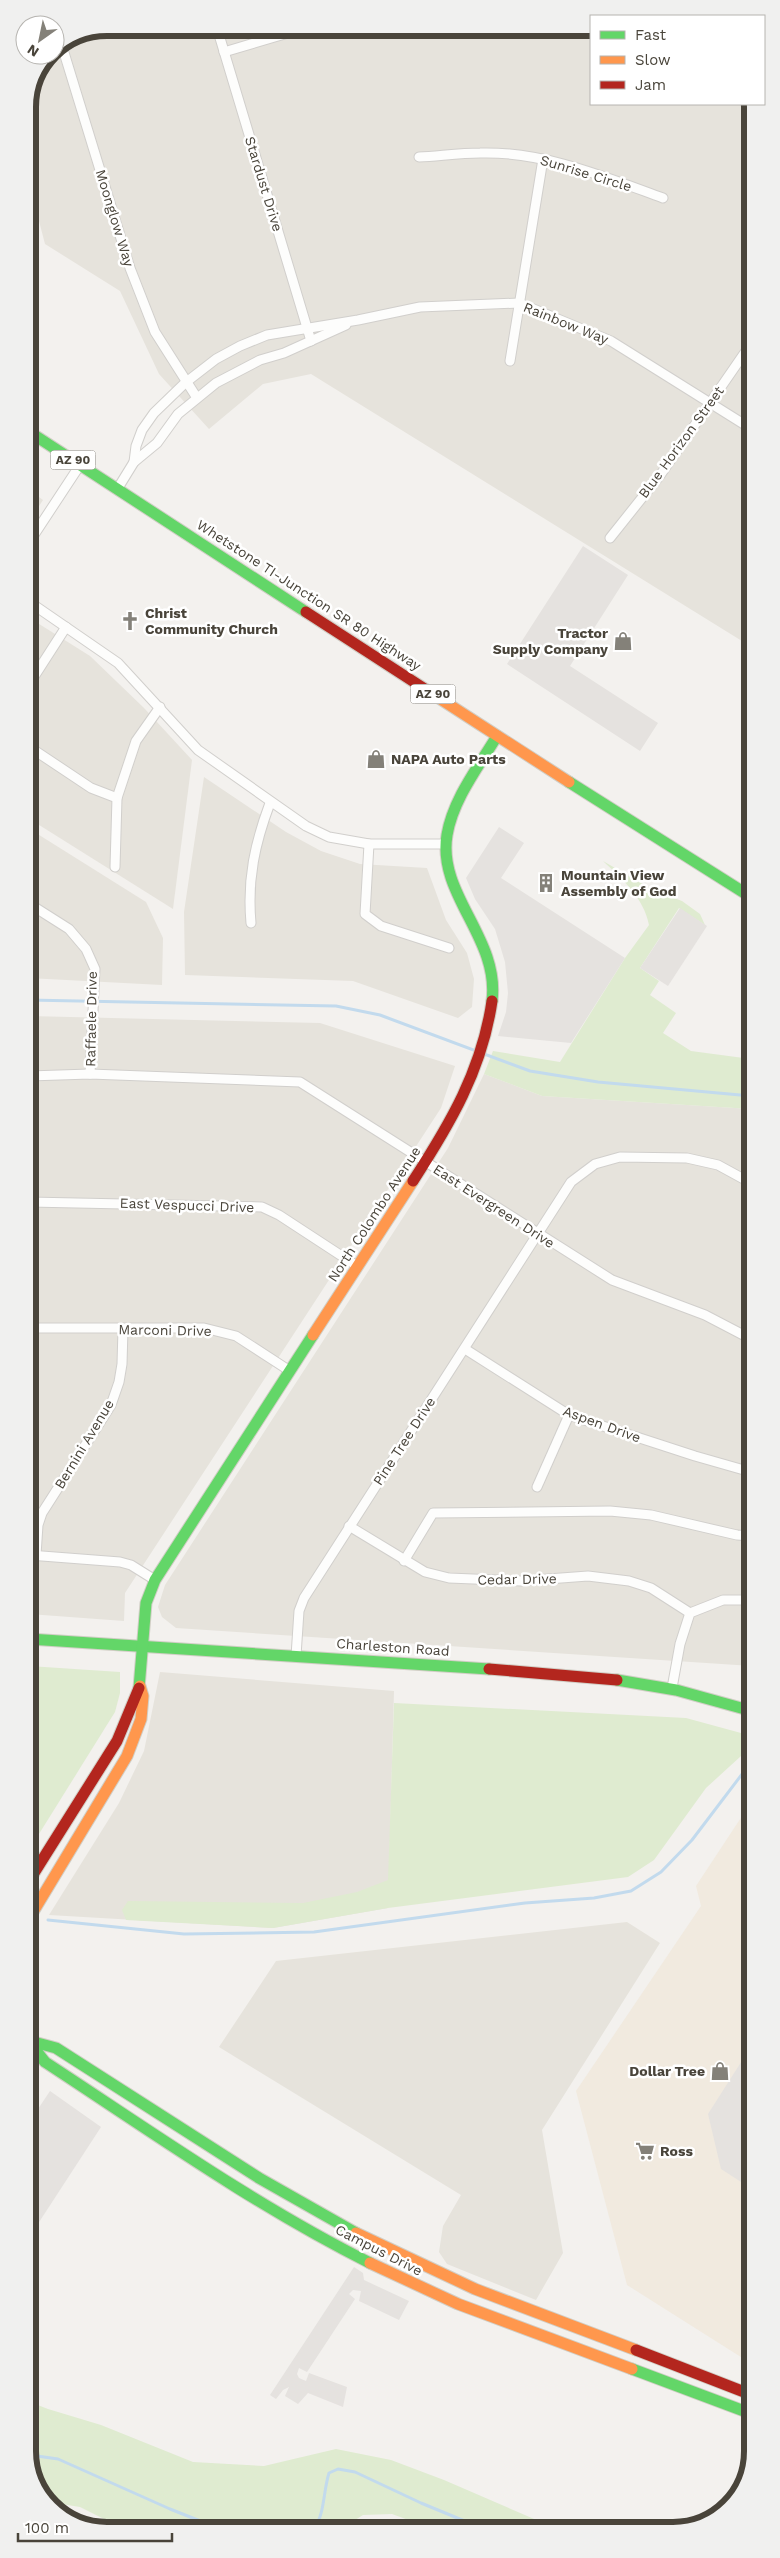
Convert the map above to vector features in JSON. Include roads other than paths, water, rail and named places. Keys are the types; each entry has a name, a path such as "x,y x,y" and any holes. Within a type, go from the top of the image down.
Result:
{"main road":[{"name":"Whetstone TI-Junction SR 80 Highway","path":"36,436 497,736 744,893"},
{"path":"446,844 464,793 497,736"},
{"name":"North Colombo Avenue","path":"36,1871 122,1733 134,1695 140,1686 146,1604 155,1580 450,1124 469,1082 491,1005 493,978 486,950 457,894 446,844"},
{"name":"Charleston Road","path":"36,1639 624,1680 672,1688 744,1708"},
{"name":"North Colombo Avenue","path":"36,1907 130,1752 142,1716 145,1695 140,1686"},
{"name":"Campus Drive","path":"36,2043 56,2048 316,2212 384,2248 530,2311 744,2392"},
{"name":"Campus Drive","path":"36,2050 45,2062 232,2183 347,2252 464,2307 744,2411"}],"street":[{"name":"Stardust Drive","path":"219,36 311,341"},
{"path":"224,52 275,36"},
{"name":"Moonglow Way","path":"65,56 130,268 155,332 185,383 197,398"},
{"name":"Sunrise Circle","path":"418,158 481,152 543,159 606,177 663,198"},
{"path":"510,361 543,159"},
{"name":"Rainbow Way","path":"134,462 136,446 142,430 154,413 185,383 216,359 240,346 267,335 358,320 420,307 519,303 611,341 744,424"},
{"name":"Rainbow Way","path":"118,488 134,462 157,443 178,414 197,398 236,371 358,320"},
{"name":"Blue Horizon Street","path":"610,538 661,474 744,353"},
{"path":"36,532 80,465"},
{"path":"36,606 118,663 198,750 306,826 329,837 369,844 446,844"},
{"path":"36,674 66,627"},
{"path":"115,867 116,798 136,742 160,707"},
{"path":"36,751 91,788 116,798"},
{"path":"251,922 248,893 252,866 257,838 270,802"},
{"path":"369,844 365,914 381,926 449,948"},
{"name":"Raffaele Drive","path":"36,908 69,928 86,949 95,970 90,1074"},
{"name":"East Evergreen Drive","path":"36,1076 90,1074 300,1082 612,1280 704,1315 744,1335"},
{"name":"Pine Tree Drive","path":"296,1656 299,1611 304,1598 571,1182 595,1164 620,1157 687,1158 718,1165 744,1179"},
{"name":"East Vespucci Drive","path":"36,1202 262,1207 279,1215 358,1266"},
{"name":"Marconi Drive","path":"36,1328 204,1328 222,1331 236,1336 290,1371"},
{"name":"Bernini Avenue","path":"36,1537 42,1512 110,1405 119,1382 122,1364 123,1329"},
{"name":"Aspen Drive","path":"465,1349 569,1414 695,1456 744,1470"},
{"path":"537,1487 569,1414"},
{"path":"404,1561 433,1513 610,1511 651,1515 744,1535"},
{"name":"Cedar Drive","path":"349,1526 425,1572 449,1578 521,1581 588,1576 629,1581 652,1588 690,1614"},
{"path":"36,1555 120,1562 130,1565 155,1580"},
{"path":"672,1688 680,1644 690,1614 724,1600 744,1600"}],"waterway":[{"path":"36,1000 336,1006 380,1015 530,1071 598,1082 744,1095"},
{"path":"48,1920 184,1934 314,1932 525,1903 594,1898 631,1891 661,1872 692,1840 744,1772"},
{"path":"37,2456 58,2459 203,2522"},
{"path":"318,2522 329,2473 338,2469 355,2472 467,2522"}],"place":[{"name":"Christ Community Church","path":"130,621"},
{"name":"Tractor Supply Company","path":"623,641"},
{"name":"NAPA Auto Parts","path":"376,759"},
{"name":"Mountain View Assembly of God","path":"546,883"},
{"name":"Dollar Tree","path":"720,2071"},
{"name":"Ross","path":"645,2151"}]}
